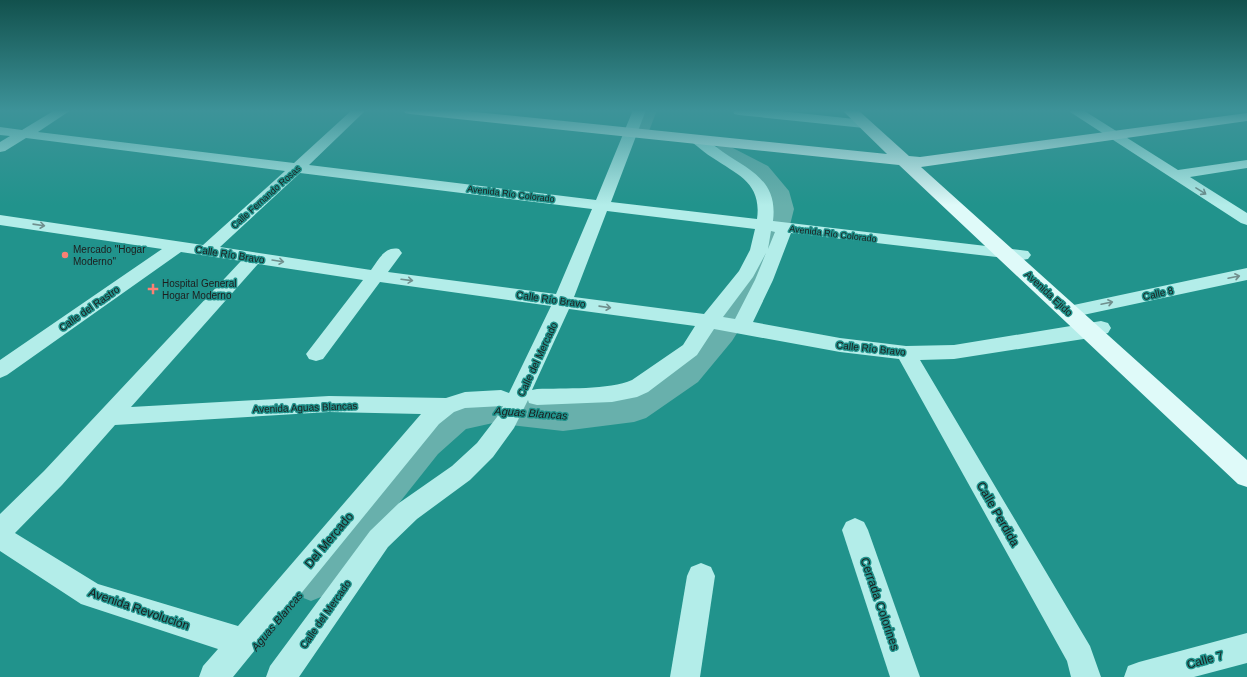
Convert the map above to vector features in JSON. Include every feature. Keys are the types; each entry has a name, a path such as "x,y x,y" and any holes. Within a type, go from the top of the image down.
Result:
{"street":[{"path":"0,148 11,142"},
{"name":"Avenida Río Colorado","path":"84,142 775,227 1015,255"},
{"name":"Calle Fernando Rosas","path":"208,250 326,142"},
{"name":"Calle del Mercado","path":"281,677 379,539 408,511 461,473 485,450 515,405 563,301 627,142"},
{"path":"700,142 753,178 760,187 766,210 775,227 764,280 725,324"},
{"path":"713,142 912,162 1065,142"},
{"name":"Avenida Ejido","path":"890,142 1075,310 1247,476"},
{"path":"1124,142 1247,220"},
{"path":"1176,175 1247,164"},
{"name":"Calle Río Bravo","path":"1,221 208,250 376,276 725,324 840,345 906,353 954,352 1095,329"},
{"path":"725,324 747,273 775,227"},
{"name":"Calle del Rastro","path":"0,370 179,246"},
{"path":"316,354 393,253"},
{"path":"0,531 53,478 254,258"},
{"name":"Calle 8","path":"1075,310 1247,274"},
{"name":"Avenida Aguas Blancas","path":"108,417 329,404 446,406 465,400 515,405 612,394 629,391 640,386 725,324"},
{"name":"Avenida Ejido","path":"1095,329 1247,459"},
{"name":"Calle Perdida","path":"906,353 1080,656 1086,677"},
{"name":"Del Mercado","path":"214,677 431,418 446,406"},
{"name":"Cerrada Colorines","path":"855,530 906,677"},
{"name":"Avenida Revolución","path":"0,537 91,595 243,642"},
{"path":"685,677 701,576"},
{"name":"Calle 7","path":"1139,677 1247,648"}],"waterway":[{"name":"Aguas Blancas","path":"311,580 425,443 455,418 493,409 563,417 634,408 686,373 721,333 756,279 773,237 781,209 777,191 760,171 723,152"}],"place":[{"name":"Mercado \"Hogar Moderno\"","path":"65,255"},
{"name":"Hospital General Hogar Moderno","path":"153,289"}]}
